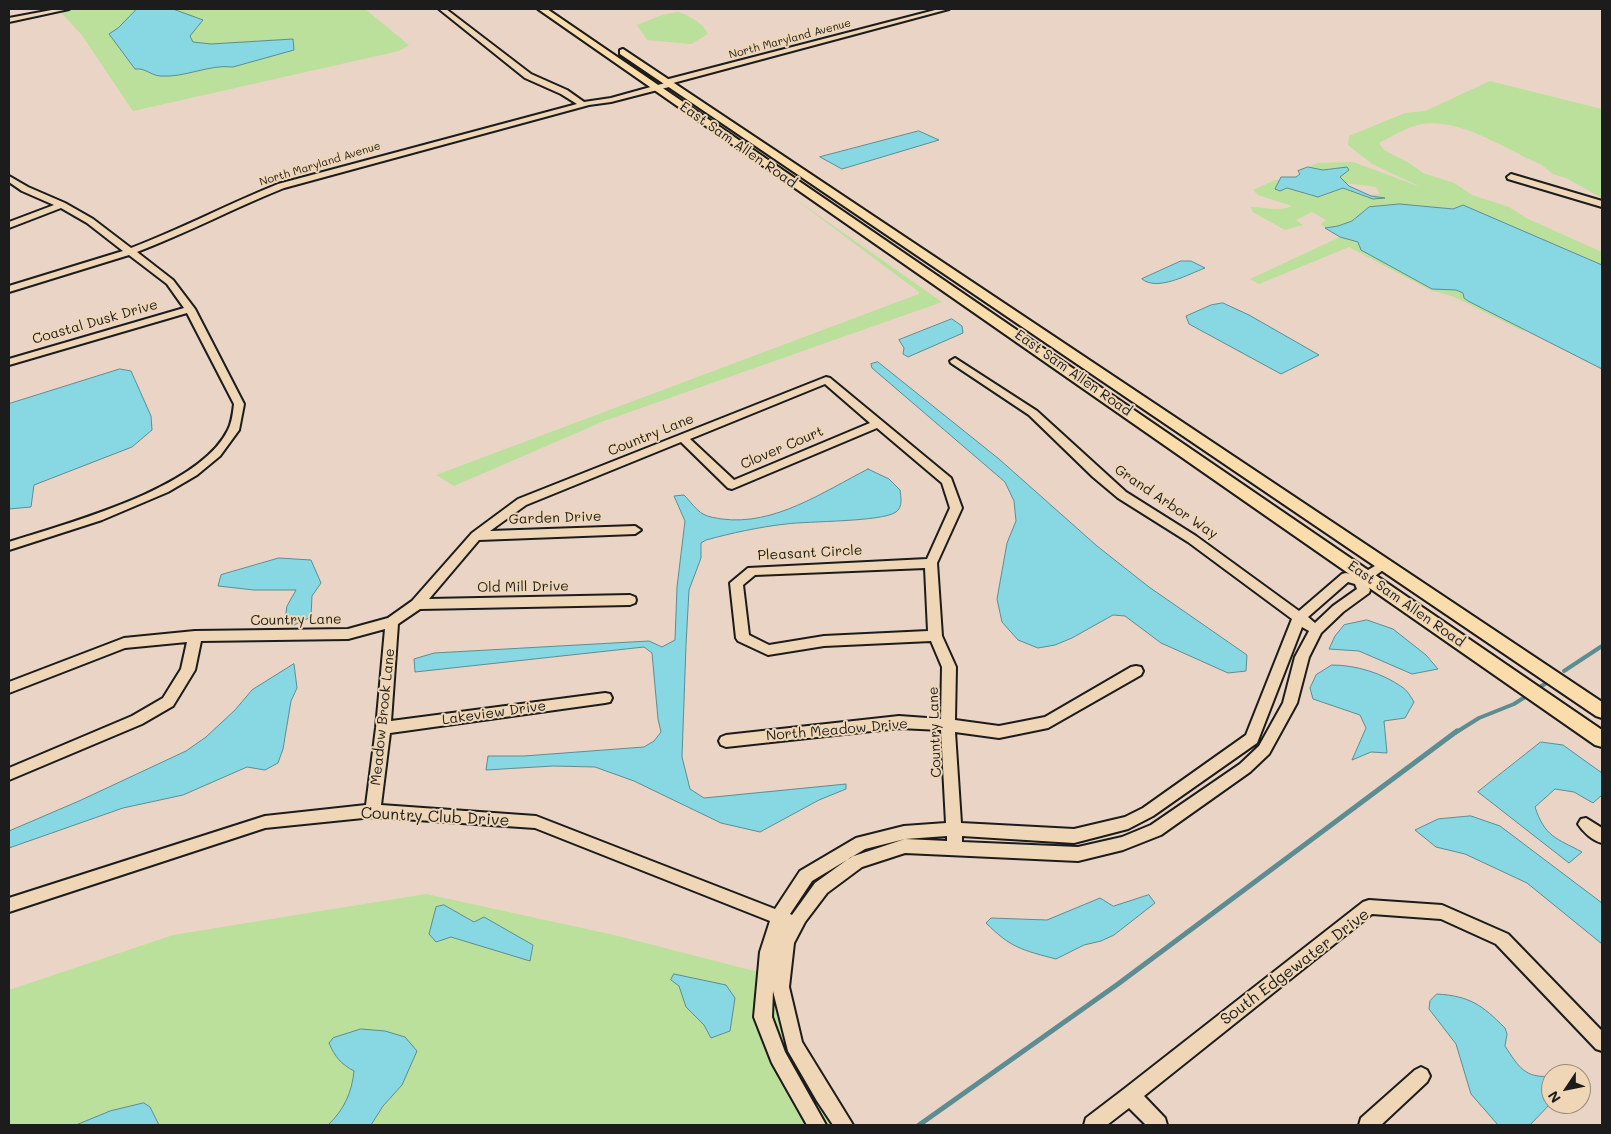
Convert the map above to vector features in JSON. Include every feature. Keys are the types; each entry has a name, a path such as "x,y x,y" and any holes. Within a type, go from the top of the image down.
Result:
{"main road":[{"name":"East Sam Allen Road","path":"542,9 662,84"},
{"name":"East Sam Allen Road","path":"618,48 782,176 910,261 1363,579 1602,740"},
{"path":"662,84 913,245 1602,711"}],"street":[{"path":"9,18 49,9"},
{"path":"9,18 66,9"},
{"path":"442,9 528,76 564,92 585,104"},
{"name":"North Maryland Avenue","path":"9,289 82,269 158,241 238,203 281,186 585,104 611,100 662,84 946,9"},
{"path":"1511,177 1602,204"},
{"path":"9,178 25,189 90,220 170,282 190,309 239,404 232,434 221,449 185,478 141,501 9,546"},
{"path":"9,225 62,205"},
{"name":"Coastal Dusk Drive","path":"9,362 190,309"},
{"name":"Grand Arbor Way","path":"955,361 1033,413 1122,495 1192,538 1316,630"},
{"name":"Country Lane","path":"9,688 124,643 195,636 348,634 392,622 417,604 476,536 522,502 826,380 947,481 956,508 931,563 935,636 949,667 948,725 955,847"},
{"name":"Clover Court","path":"683,438 732,485 879,423"},
{"name":"Garden Drive","path":"476,536 635,530"},
{"name":"Pleasant Circle","path":"931,563 752,570 736,583 743,638 768,650 824,641 935,636"},
{"path":"837,1122 794,1045 781,986 777,953 821,888 857,862 905,846 1078,854 1123,843 1156,830 1245,768 1264,750 1290,703 1297,676 1294,654 1299,618 1346,577 1363,579 1385,564"},
{"path":"817,1125 778,1056 763,1017 777,953 779,918 806,876 861,843 904,833 955,829 1074,836 1128,823 1148,812 1252,739 1280,670 1338,609 1364,590 1363,579"},
{"path":"1321,599 1338,609"},
{"name":"Old Mill Drive","path":"417,604 630,600"},
{"name":"Meadow Brook Lane","path":"373,811 383,728 392,622"},
{"path":"9,774 137,720 168,702 188,670 195,636"},
{"path":"1280,670 1297,676"},
{"name":"North Meadow Drive","path":"726,741 899,722 948,725 999,732 1048,722 1136,671"},
{"name":"Lakeview Drive","path":"383,728 605,698"},
{"path":"1187,784 1202,798"},
{"name":"Country Club Drive","path":"9,905 265,822 373,811 536,822 796,923"},
{"path":"1586,824 1602,837"},
{"name":"South Edgewater Drive","path":"1092,1125 1369,907 1442,912 1502,939 1602,1043"},
{"path":"778,1056 794,1045"},
{"path":"1368,1125 1421,1076"},
{"path":"1130,1095 1158,1125"}],"green space":[{"path":"58,9 365,9 409,45 399,51 133,111 81,34"},
{"path":"678,12 696,20 708,34 691,44 647,40 637,25 662,15"},
{"path":"1490,81 1602,109 1602,198 1566,178 1553,174 1542,165 1488,138 1459,127 1430,123 1417,125 1379,143 1384,150 1411,164 1423,173 1454,183 1472,195 1509,207 1526,218 1602,252 1602,265 1463,205 1453,209 1407,204 1369,207 1352,221 1325,228 1321,224 1326,220 1312,212 1296,220 1303,225 1285,230 1253,212 1251,207 1277,209 1292,206 1258,195 1253,190 1275,180 1281,180 1275,189 1283,190 1287,188 1316,197 1324,196 1343,188 1369,197 1382,197 1368,195 1380,194 1376,187 1344,183 1340,177 1342,175 1340,168 1323,170 1308,167 1318,163 1353,162 1421,187 1372,164 1348,145 1349,136 1405,113 1425,111"},
{"path":"795,199 942,302 604,421 454,486 436,475 919,294 919,292"},
{"path":"1340,237 1358,242 1413,279 1432,289 1456,290 1463,293 1463,296 1468,301 1517,324 1525,332 1452,296 1430,290 1349,247 1259,284 1250,279"},
{"path":"426,894 614,935 770,975 796,1071 833,1125 371,1125 383,1106 402,1085 355,1071 352,1086 346,1100 339,1113 328,1125 159,1125 150,1107 110,1111 76,1125 9,1125 9,990 173,935","holes":["444,905 474,922 533,945 530,960 451,937","679,986 730,1031 711,1038 704,1025 686,1007"]}],"water":[{"path":"137,9 173,9 203,20 190,36 193,42 211,44 293,39 294,50 233,67 215,67 179,75 160,76 135,69 109,34 118,28"},
{"path":"919,131 939,140 842,169 820,157"},
{"path":"1308,167 1323,170 1347,167 1349,170 1340,177 1349,186 1371,196 1385,198 1373,199 1343,188 1318,197 1287,188 1280,191 1275,189 1281,177 1296,177 1300,174 1298,171"},
{"path":"1400,204 1453,209 1463,205 1602,265 1602,369 1468,301 1464,298 1463,293 1456,290 1432,289 1361,250 1358,242 1340,237 1325,228 1352,221 1369,207"},
{"path":"1181,261 1191,261 1205,268 1164,283 1148,283 1142,279"},
{"path":"1223,303 1249,315 1319,355 1281,374 1189,324 1186,316 1211,305"},
{"path":"952,319 962,326 963,333 908,357 903,354 904,348 899,340"},
{"path":"878,362 999,459 1097,546 1149,587 1247,655 1246,671 1228,673 1161,643 1125,616 1113,615 1072,638 1055,645 1038,648 1018,640 1002,622 997,599 1007,543 1016,521 1014,501 1005,482 872,368 871,364"},
{"path":"120,369 131,371 151,416 152,430 132,447 34,485 31,507 9,509 9,404"},
{"path":"868,469 889,479 900,490 901,505 896,512 876,518 796,523 746,530 716,537 701,543 701,558 689,590 686,645 682,757 690,789 704,798 846,784 846,789 819,800 760,832 721,823 634,781 595,767 553,766 486,770 488,756 524,756 644,747 654,741 661,732 658,719 652,653 644,647 415,672 414,659 434,653 649,641 662,647 675,640 677,587 685,521 674,496 684,495 698,510 710,517 741,520 779,512 798,505"},
{"path":"279,558 311,560 321,583 312,596 311,617 294,625 285,619 287,606 296,590 254,590 218,586 221,575"},
{"path":"1367,620 1393,629 1426,655 1438,669 1412,674 1359,651 1329,649 1335,636 1344,625"},
{"path":"294,664 297,688 291,701 283,749 278,763 265,770 247,767 183,795 123,808 9,848 9,831 186,751 206,737 235,710 252,690"},
{"path":"1332,665 1350,666 1377,674 1402,687 1412,698 1414,702 1405,718 1384,721 1387,753 1371,752 1352,760 1366,728 1360,715 1313,699 1310,688 1316,675"},
{"path":"1541,742 1563,745 1602,773 1602,795 1593,803 1574,792 1555,789 1535,807 1543,825 1552,836 1582,852 1569,863 1478,792"},
{"path":"1471,816 1500,826 1602,903 1602,944 1527,883 1465,854 1436,847 1415,830 1438,819"},
{"path":"1149,895 1155,903 1114,935 1101,941 1084,945 1056,959 1034,953 1010,943 986,923 991,918 1047,920 1100,898 1113,906"},
{"path":"444,905 474,922 484,917 533,945 530,961 451,937 436,942 429,934 436,907"},
{"path":"674,974 726,985 735,998 730,1031 711,1038 704,1025 686,1007 679,986 671,980"},
{"path":"1437,994 1467,1000 1489,1013 1505,1028 1507,1034 1505,1046 1514,1060 1528,1073 1541,1076 1541,1113 1530,1125 1498,1125 1471,1094 1456,1044 1429,1009 1430,1001"},
{"path":"361,1029 385,1031 405,1037 417,1051 402,1085 383,1106 371,1125 328,1125 339,1113 346,1100 354,1071 339,1060 329,1043 333,1038"},
{"path":"144,1103 150,1107 159,1125 76,1125 110,1111"}],"waterway":[{"path":"1564,671 1602,646"},
{"path":"1540,687 1548,682"},
{"path":"1455,733 1479,718 1514,704 1525,697"},
{"path":"919,1125 1118,984 1457,731"}]}
